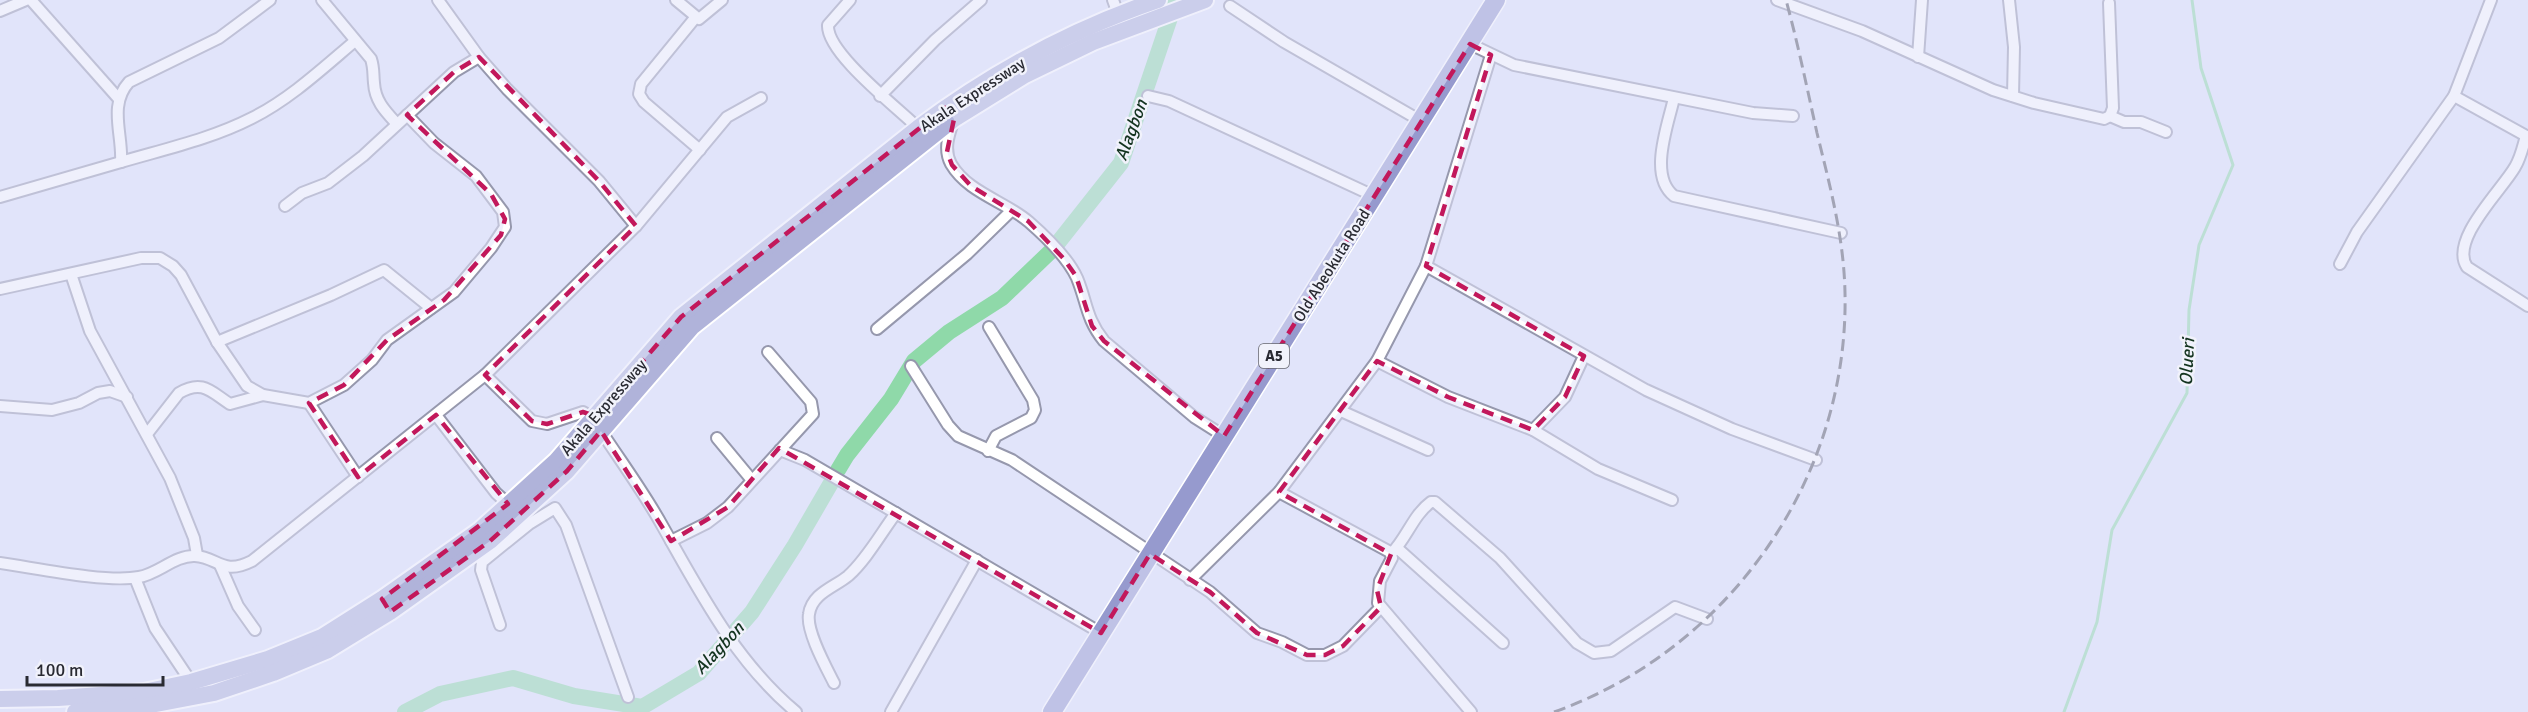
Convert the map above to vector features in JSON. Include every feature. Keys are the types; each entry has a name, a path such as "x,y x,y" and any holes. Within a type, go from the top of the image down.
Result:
{"highway":[{"name":"Old Abeokuta Road","path":"1052,712 1496,0"}],"main road":[{"name":"Akala Expressway","path":"75,712 145,706 214,693 273,673 328,650 480,530 597,425 692,327 950,113 1018,62 1116,7 1199,2"},
{"name":"Akala Expressway","path":"0,699 58,698 144,692 191,682 268,659 322,637 386,606 489,541 546,490 567,471 597,425 681,317 918,128 1093,42 1158,5"}],"street":[{"path":"0,11 26,0"},
{"path":"31,0 118,98"},
{"path":"121,162 118,98 129,82 219,38 270,0"},
{"path":"322,0 356,41 374,68 375,95 397,124"},
{"path":"438,0 479,57 507,89 598,181 636,226"},
{"path":"676,0 695,18"},
{"path":"700,150 644,102 639,94 641,84 695,18 703,17 722,0"},
{"path":"850,0 828,25 829,36 880,96 918,128"},
{"path":"880,96 935,40 981,0"},
{"path":"1777,0 1862,31 2013,96 2096,118 2110,116 2124,122 2141,122 2166,132"},
{"path":"1918,57 1922,0"},
{"path":"2009,0 2014,47 2013,96"},
{"path":"2340,264 2358,232 2454,96 2491,0"},
{"path":"2109,3 2113,108 2110,116"},
{"path":"1230,6 1284,42 1421,121"},
{"path":"0,197 203,139 253,118 308,81 356,41"},
{"path":"1470,44 1514,65 1753,113 1793,116"},
{"path":"1190,580 1279,492 1377,361 1426,266 1491,55"},
{"path":"285,206 302,193 328,183 363,156 454,72 479,57"},
{"path":"1148,96 1169,101 1374,196"},
{"path":"2454,96 2527,136 2516,166 2469,233 2463,259 2467,267 2528,306"},
{"path":"0,563 135,578 188,556 197,555 233,568 252,561 485,375 636,226 727,117 761,98"},
{"path":"1674,98 1661,161 1663,184 1674,196 1841,233"},
{"path":"950,113 947,152 952,165 971,186 1028,221 1070,266 1076,276 1092,326 1104,341 1194,417 1224,436"},
{"path":"0,289 131,260 160,258 182,275 217,342 247,386 263,395 309,403 344,385 372,360 387,340 454,292 501,235 505,219 503,212 476,176 434,143 407,115"},
{"path":"877,329 967,254 1011,211"},
{"path":"1426,266 1646,390 1732,429 1816,460"},
{"path":"217,342 331,295 384,270 431,308"},
{"path":"71,274 90,331 170,478 194,538 197,555"},
{"path":"988,451 996,436 1031,418 1035,410 1033,400 989,327"},
{"path":"671,541 707,523 722,512 813,414 813,408 768,352"},
{"path":"1533,430 1565,397 1584,356"},
{"path":"1377,361 1448,397 1533,430 1598,469 1672,500"},
{"path":"911,366 954,432 988,451 1012,460 1210,592 1249,628 1306,655 1324,655 1335,652 1364,627 1381,608"},
{"path":"485,375 532,422 547,424 583,412 597,425 671,541 714,618 771,691 796,712"},
{"path":"147,434 179,393 185,389 207,388 230,404 263,395"},
{"path":"0,406 52,410 80,403 98,393 110,391 127,397"},
{"path":"309,403 358,477"},
{"path":"1341,411 1428,450"},
{"path":"436,415 496,493 508,504"},
{"path":"717,438 752,479"},
{"path":"780,450 805,460 1101,633"},
{"path":"546,490 566,525 628,697"},
{"path":"1279,492 1394,551 1503,643"},
{"path":"1471,712 1381,608 1377,590 1394,551 1421,509 1431,502 1435,502 1500,558 1561,628 1577,643 1594,653 1611,651 1676,607 1707,619"},
{"path":"500,625 481,570 482,562 529,524 555,508"},
{"path":"834,683 816,644 808,616 810,610 819,595 848,576 896,513"},
{"path":"891,712 977,560"},
{"path":"220,565 238,606 255,630"},
{"path":"135,578 155,628 191,682"}],"highlighted area":[{"path":"1470,44 1491,55 1426,266 1584,356 1565,397 1533,430 1448,397 1377,361 1279,492 1391,554 1377,590 1381,607 1343,646 1325,655 1307,655 1257,633 1210,592 1150,554 1101,633 779,448 728,507 671,541 601,431 567,471 490,541 390,612 382,599 508,504 436,415 358,477 309,403 344,385 387,340 444,300 501,235 505,219 491,194 407,115 454,72 479,57 599,181 636,226 485,375 532,421 547,424 583,412 595,416 681,317 945,108 954,119 947,152 952,165 971,186 1028,221 1064,259 1076,276 1092,326 1104,341 1224,436"}],"waterway":[{"name":"Alagbon","path":"1057,244 1121,163 1176,0"},
{"name":"Olueri","path":"2064,712 2097,622 2112,530 2187,393 2189,310 2199,245 2233,165 2201,68 2192,0"},
{"name":"Alagbon","path":"838,470 891,399 914,361 949,332 1002,298 1050,252"},
{"name":"Alagbon","path":"405,712 440,694 513,678 574,696 642,707 699,673 752,612 831,483"}],"railway":[{"path":"1554,712 1617,684 1673,647 1724,601 1766,549 1801,491 1826,428 1841,362 1844,273 1831,192 1786,0"}]}
